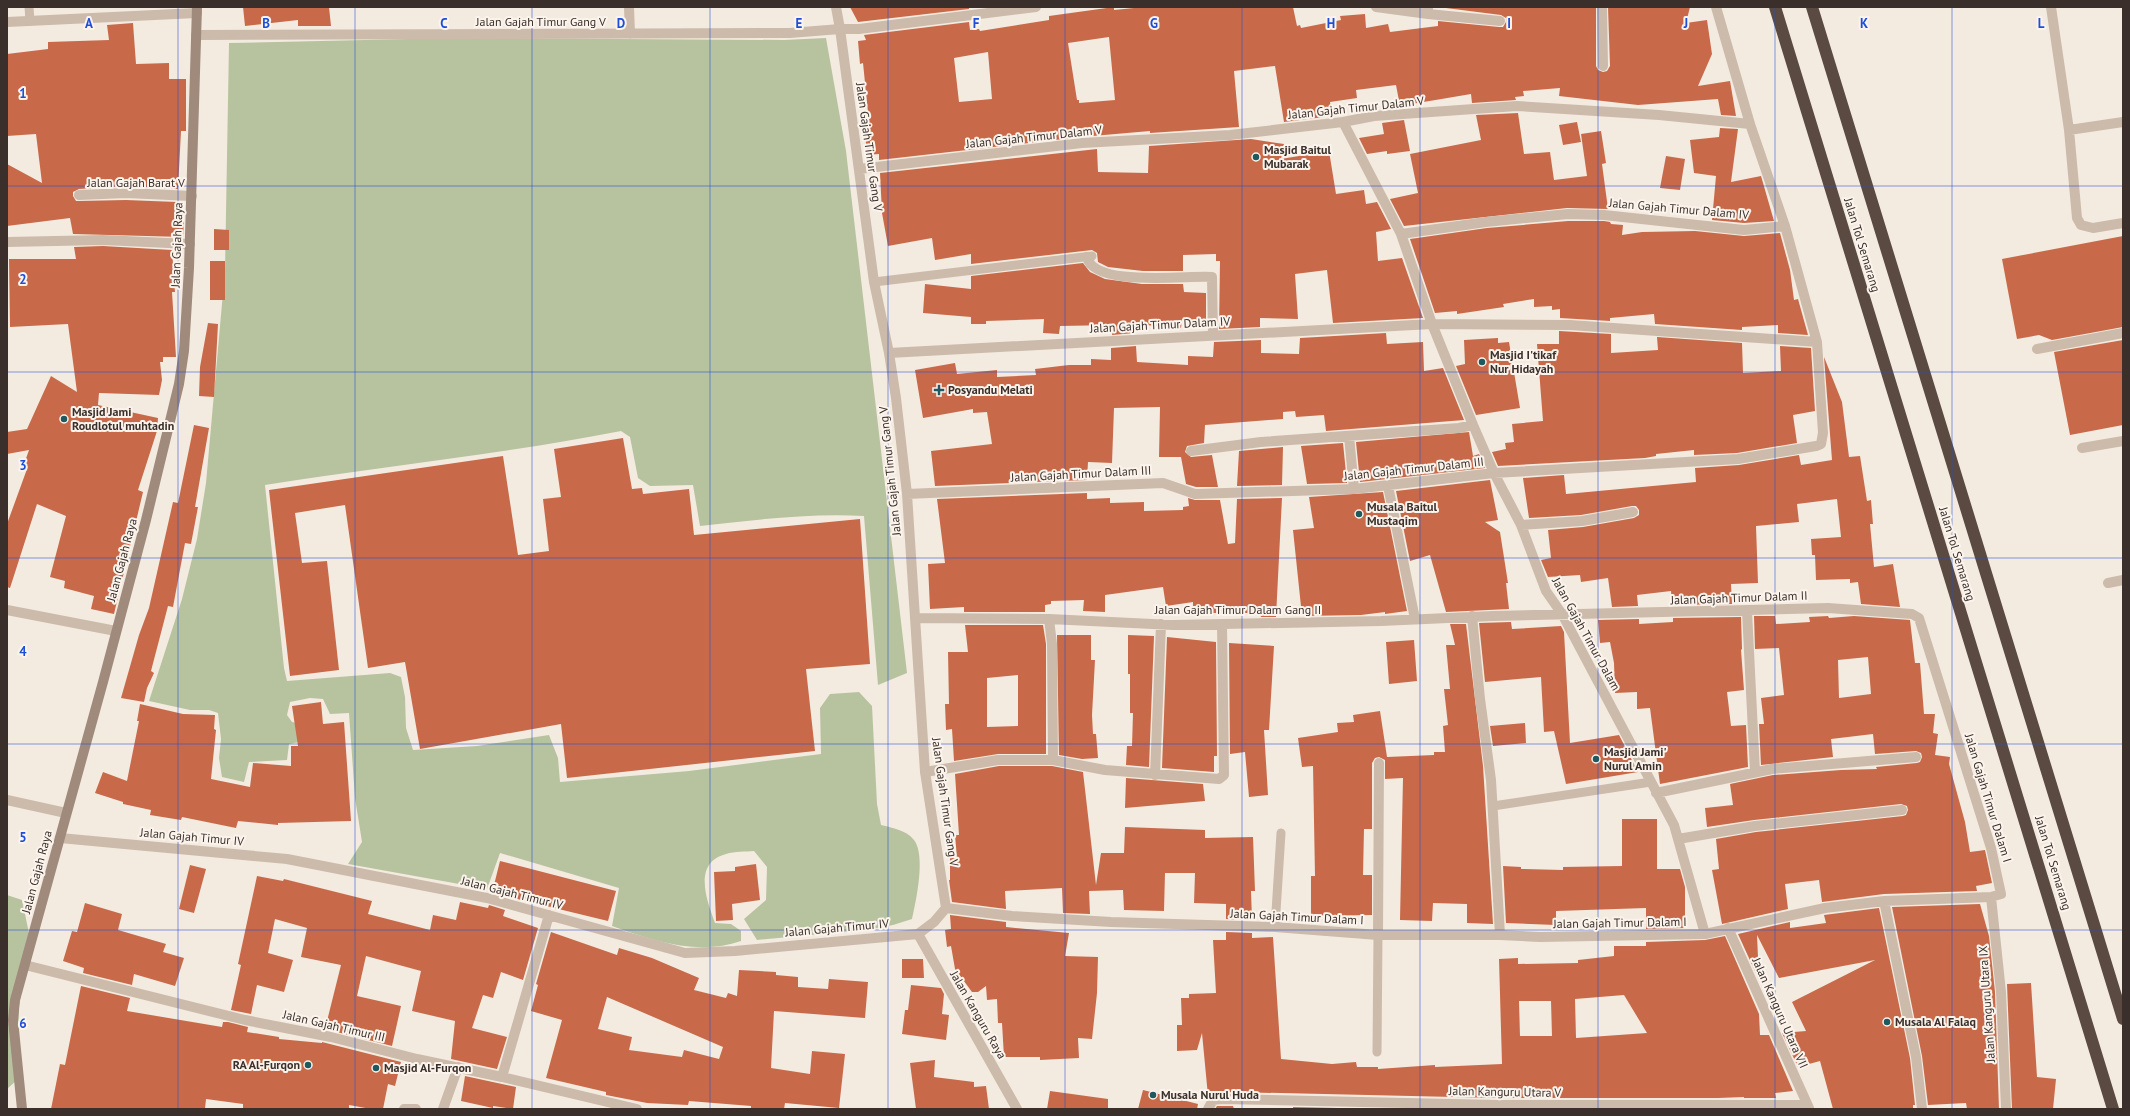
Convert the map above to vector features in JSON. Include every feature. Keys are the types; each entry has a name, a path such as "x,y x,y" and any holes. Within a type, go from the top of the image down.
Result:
{"highway":[{"name":"Jalan Tol Semarang","path":"1775,7 2113,1109"},
{"name":"Jalan Tol Semarang","path":"1812,7 2123,1019"}],"main road":[{"name":"Jalan Gajah Raya","path":"22,1109 13,1020 15,1000 116,631 179,384 184,351 190,244 197,10"}],"street":[{"path":"629,7 630,34"},
{"path":"836,7 840,29 858,30 1036,7"},
{"path":"1376,7 1428,10 1500,21"},
{"path":"1602,7 1603,66"},
{"path":"1716,7 1750,124 1785,226 1817,342"},
{"path":"2051,7 2069,130 2077,218 2081,226 2093,228 2123,224"},
{"path":"7,22 197,10"},
{"name":"Jalan Gajah Timur Gang V","path":"196,36 790,33 840,29 874,282 889,352 907,494 925,772 946,908"},
{"name":"Jalan Gajah Timur Dalam V","path":"859,169 1082,143 1230,135 1343,122 1374,116 1517,106 1659,115 1750,124"},
{"path":"1343,122 1401,234 1432,324"},
{"path":"2069,130 2123,122"},
{"name":"Jalan Gajah Barat V","path":"79,195 126,193 192,196"},
{"name":"Jalan Gajah Timur Dalam IV","path":"1401,234 1486,222 1568,214 1611,216 1744,230 1785,226"},
{"path":"7,242 103,240 190,244"},
{"path":"1089,257 1091,266 1120,277 1212,277 1213,335"},
{"name":"Jalan Gajah Timur Dalam IV","path":"889,352 1432,324 1570,325 1817,342"},
{"name":"Jalan Gajah Timur Dalam","path":"1432,324 1494,473 1520,525 1546,591 1562,614 1674,825 1705,934"},
{"path":"2037,349 2123,333"},
{"name":"Jalan Gajah Timur Dalam III","path":"907,494 1163,483 1195,494 1354,489 1494,473 1738,459 1816,446 1821,444 1823,433 1817,342"},
{"path":"1191,451 1261,442 1459,428 1473,425"},
{"path":"1349,436 1354,489"},
{"path":"2082,448 2123,441"},
{"path":"1388,486 1415,619"},
{"path":"1520,525 1582,521 1632,512"},
{"path":"2108,583 2123,580"},
{"name":"Jalan Gajah Timur Dalam II","path":"1562,614 1828,608 1912,614 1917,616"},
{"path":"7,610 116,631"},
{"path":"1748,611 1755,772"},
{"name":"Jalan Gajah Timur Dalam Gang II","path":"914,618 1049,619 1161,624 1222,624 1381,622 1472,616 1562,614"},
{"path":"1472,616 1493,806 1500,935"},
{"name":"Jalan Gajah Timur Dalam I","path":"946,908 1012,916 1111,922 1275,927 1378,935 1500,935 1540,937 1705,934 1825,908 1884,901 1991,897 2001,894 1991,848 1919,618 1917,616"},
{"path":"1049,619 1052,644 1053,760"},
{"path":"1155,775 1161,624"},
{"path":"925,772 998,760 1053,760 1105,770 1219,779 1224,775 1222,624"},
{"path":"1656,793 1755,772 1816,764 1916,757"},
{"path":"1378,935 1379,763"},
{"path":"7,800 66,813"},
{"path":"1678,839 1755,826 1902,810"},
{"name":"Jalan Gajah Timur IV","path":"60,838 287,859 487,898 685,953 736,951 918,934"},
{"name":"Jalan Kanguru Utara IX","path":"1991,897 2001,992 2006,1109"},
{"path":"1884,901 1916,1057 1922,1109"},
{"path":"918,934 934,922 946,908"},
{"path":"502,1077 549,915"},
{"name":"Jalan Kanguru Utara VII","path":"1728,928 1808,1107"},
{"name":"Jalan Kanguru Raya","path":"918,934 1017,1109"},
{"name":"Jalan Gajah Timur III","path":"25,965 245,1020 331,1037 637,1109"},
{"path":"443,1109 458,1067"},
{"name":"Jalan Kanguru Utara V","path":"1208,1109 1213,1100 1221,1099 1506,1105 1808,1107"},
{"path":"404,1109 416,1109"}],"lane":[{"path":"29,7 30,21"},
{"path":"874,282 1089,257"},
{"path":"1493,806 1650,782"},
{"path":"1275,927 1281,833"},
{"path":"1377,1052 1378,935"}],"green space":[{"path":"453,38 784,40 826,38 846,151 907,673 878,685 864,516 802,516 700,526 693,485 650,486 638,478 630,437 621,431 488,453 265,485 284,668 287,681 390,673 401,677 405,697 406,728 413,750 477,746 549,735 558,758 560,782 689,771 821,754 820,708 830,694 859,692 872,706 877,804 881,825 907,834 914,840 918,847 920,867 916,901 912,919 893,925 866,930 757,940 744,919 766,900 767,867 754,851 726,854 715,859 709,865 705,874 706,894 715,923 731,924 741,931 741,941 709,947 676,945 644,937 612,926 619,888 500,853 487,889 348,864 362,842 355,798 349,713 330,714 323,699 310,698 290,702 287,715 292,722 301,724 310,740 289,744 287,760 249,762 244,782 222,777 219,758 221,739 218,713 209,710 190,710 149,701 182,599 197,539 206,483 225,270 229,43"},
{"path":"7,895 22,900 30,938 19,1006 17,1080 7,1089"}],"building":[{"path":"243,7 329,7 331,26 298,26 298,20 245,26"},
{"path":"850,7 969,7 969,9 858,22"},
{"path":"1114,7 1114,10 1144,7 1293,7 1297,26 1300,25 1301,28 1341,20 1340,16 1365,14 1366,28 1388,24 1390,32 1438,26 1438,21 1499,27 1503,27 1506,22 1506,18 1501,15 1438,7 1596,7 1596,66 1598,70 1603,72 1607,71 1610,66 1608,7 1690,7 1686,23 1707,20 1712,54 1698,86 1730,81 1736,116 1721,115 1718,99 1638,105 1559,96 1560,88 1523,91 1524,96 1515,97 1516,100 1472,103 1471,94 1400,106 1396,85 1356,90 1357,98 1330,102 1332,116 1284,122 1275,66 1234,71 1239,127 1150,133 1150,131 1081,137 879,160 879,154 867,155 864,122 869,122 863,63 860,64 858,41 866,40 864,35 969,22 970,30 979,29 980,31 1049,20 1049,16","holes":["1109,37 1115,100 1079,103 1079,100 1077,100 1068,43","988,52 992,99 959,102 954,58"]},
{"path":"133,23 136,64 169,63 169,79 186,79 186,131 181,131 178,189 126,186 79,189 73,192 73,196 76,201 126,200 177,202 176,221 184,221 183,237 73,234 70,218 7,226 7,164 42,183 36,134 7,136 7,54 48,49 48,42 109,40 107,25"},
{"path":"1518,113 1524,154 1550,152 1554,180 1587,176 1581,134 1601,131 1606,163 1602,164 1608,209 1567,208 1404,226 1390,199 1418,193 1410,154 1481,140 1476,115"},
{"path":"1404,120 1410,151 1387,154 1387,151 1367,154 1359,138 1384,134 1382,123"},
{"path":"1577,122 1581,142 1563,145 1559,125"},
{"path":"1720,128 1738,129 1731,182 1761,176 1774,221 1744,223 1712,220 1716,176 1694,173 1690,140 1719,137"},
{"path":"1251,139 1284,144 1281,159 1329,151 1336,194 1364,190 1366,204 1377,202 1391,229 1376,232 1378,261 1402,258 1423,318 1333,323 1327,270 1295,274 1298,319 1260,318 1260,327 1219,329 1220,261 1216,261 1216,254 1183,255 1183,271 1143,271 1108,267 1098,262 1097,253 1092,250 971,264 971,254 935,260 932,238 888,246 882,213 880,173 1097,149 1098,172 1148,173 1149,146"},
{"path":"1666,156 1685,159 1680,190 1660,188"},
{"path":"1568,221 1604,221 1610,222 1611,224 1623,225 1622,235 1642,232 1695,231 1744,236 1780,233 1790,270 1794,300 1798,299 1808,335 1778,333 1778,325 1742,327 1742,330 1655,324 1654,314 1610,318 1610,321 1560,318 1560,309 1552,310 1552,306 1534,307 1534,299 1503,304 1504,307 1457,314 1457,311 1435,313 1410,239 1487,228"},
{"path":"214,229 229,230 229,250 214,250"},
{"path":"2123,236 2123,327 2052,340 2039,335 2017,339 2002,259"},
{"path":"103,246 172,250 175,292 172,292 176,357 163,357 163,362 160,362 162,380 159,395 99,393 98,405 158,418 157,431 138,490 143,492 114,614 91,609 94,596 64,588 65,581 50,577 66,516 37,504 10,588 7,587 7,524 27,469 23,467 29,450 7,454 7,432 27,429 51,376 77,392 68,324 10,327 9,259 76,259 74,247"},
{"path":"210,261 225,261 225,300 210,300"},
{"path":"1083,263 1090,272 1105,279 1142,284 1183,284 1184,292 1206,293 1206,321 1182,319 1181,328 1133,324 1134,333 1112,335 1113,325 1060,326 1059,334 1043,333 1044,319 986,321 986,324 971,324 971,317 923,313 925,284 971,289 971,276"},
{"path":"208,323 218,324 214,397 199,396 200,367"},
{"path":"1559,331 1611,334 1611,353 1658,350 1657,337 1742,343 1743,373 1781,371 1780,346 1811,348 1815,411 1793,415 1797,443 1737,453 1694,455 1694,450 1656,454 1656,456 1645,458 1498,466 1492,452 1506,449 1505,443 1514,442 1512,424 1543,421 1537,344 1559,344"},
{"path":"1386,333 1387,344 1423,342 1424,371 1443,368 1464,420 1326,431 1324,415 1296,417 1295,411 1283,412 1283,419 1205,425 1204,443 1187,446 1185,452 1191,457 1212,455 1218,487 1196,487 1186,484 1181,457 1159,457 1160,407 1114,408 1112,463 1088,462 1087,480 935,486 931,451 992,444 987,412 973,413 973,409 923,418 915,370 955,363 957,374 997,370 997,377 1036,375 1035,369 1069,365 1091,365 1091,359 1111,360 1111,348 1136,346 1137,362 1188,365 1188,356 1213,357 1214,342 1261,340 1261,353 1299,354 1300,338"},
{"path":"1498,338 1498,343 1509,342 1520,408 1476,415 1456,366 1465,364 1464,340"},
{"path":"2123,340 2123,425 2070,435 2054,352"},
{"path":"1824,357 1842,402 1849,457 1860,456 1867,501 1871,500 1873,524 1870,524 1874,567 1893,564 1900,607 1861,604 1858,582 1850,583 1850,579 1816,580 1815,555 1812,555 1811,539 1841,537 1837,499 1797,504 1799,522 1756,526 1758,583 1731,584 1732,604 1672,605 1671,591 1637,595 1638,606 1612,607 1608,578 1581,582 1580,575 1548,577 1541,560 1551,558 1548,530 1583,527 1634,518 1639,515 1639,510 1636,506 1632,506 1581,515 1529,518 1523,478 1564,475 1566,494 1696,482 1695,468 1739,465 1799,455 1801,465 1832,460"},
{"path":"194,425 209,428 195,507 198,507 191,544 185,543 173,607 168,606 151,671 154,673 147,688 144,702 121,698 139,635 149,608 173,502 178,503"},
{"path":"1469,432 1473,456 1479,454 1485,468 1360,482 1356,442"},
{"path":"623,438 632,489 642,488 643,494 689,489 694,535 860,519 870,664 806,669 815,751 567,778 561,724 420,749 405,662 368,668 345,505 295,513 302,563 327,561 339,670 290,676 269,490 503,456 518,555 549,551 543,499 561,497 554,449"},
{"path":"1343,443 1347,483 1307,484 1301,446"},
{"path":"1283,447 1282,485 1237,486 1239,451"},
{"path":"1490,480 1498,520 1485,522 1500,532 1508,583 1506,583 1509,609 1446,612 1430,555 1410,561 1396,491"},
{"path":"1383,492 1407,611 1385,614 1385,612 1361,615 1302,616 1293,530 1314,528 1309,497"},
{"path":"1087,493 1087,499 1110,498 1110,503 1144,502 1144,511 1183,510 1183,507 1189,506 1188,498 1195,500 1220,500 1228,544 1235,543 1237,499 1282,498 1276,617 1261,617 1260,613 1201,613 1201,606 1193,606 1193,602 1166,606 1163,587 1105,595 1105,612 1083,611 1084,600 1051,601 1051,604 1045,605 1045,612 964,612 964,607 930,609 928,564 945,563 937,499"},
{"path":"1754,616 1775,616 1776,624 1810,622 1809,617 1828,616 1829,618 1854,616 1910,620 1915,663 1920,663 1924,714 1935,714 1933,733 1938,734 1935,755 1950,757 1949,764 1965,822 1970,852 1985,850 1992,883 1976,886 1977,891 1884,894 1822,902 1819,880 1785,884 1788,909 1722,924 1712,870 1719,869 1716,839 1756,832 1903,816 1906,815 1908,810 1907,806 1901,804 1754,820 1707,827 1705,808 1733,805 1730,784 1773,775 1877,769 1876,767 1917,763 1920,762 1922,757 1921,753 1916,751 1875,754 1873,734 1831,739 1833,757 1761,765 1759,724 1764,724 1761,698 1784,695 1779,648 1755,649","holes":["1868,657 1871,694 1839,698 1838,660"]},
{"path":"1741,617 1741,650 1744,690 1727,692 1731,726 1746,725 1748,767 1660,784 1650,708 1637,709 1637,692 1615,693 1614,663 1610,642 1600,643 1598,620 1639,619 1639,624 1673,622 1673,618"},
{"path":"1511,622 1512,629 1561,626 1564,632 1570,743 1619,735 1638,772 1566,784 1554,731 1544,732 1541,677 1485,682 1479,623"},
{"path":"1450,624 1466,624 1483,766 1493,924 1467,923 1467,904 1433,903 1432,921 1400,920 1403,778 1385,779 1385,760 1379,757 1375,758 1372,763 1372,829 1364,829 1363,875 1372,875 1372,915 1311,916 1311,876 1315,876 1313,766 1302,767 1298,738 1338,732 1337,723 1354,722 1353,715 1380,711 1387,757 1434,755 1434,752 1445,752 1443,726 1448,725 1444,689 1450,689 1446,645 1455,645"},
{"path":"965,625 1043,625 1046,644 1046,754 998,754 954,761 952,729 946,730 945,704 949,704 948,652 968,652","holes":["1018,675 1018,726 987,727 987,678"]},
{"path":"1057,635 1091,635 1091,660 1095,660 1092,715 1093,734 1096,734 1098,758 1082,759 1059,755"},
{"path":"1128,635 1154,636 1149,767 1126,765 1127,746 1132,746 1133,713 1130,713"},
{"path":"1167,637 1216,642 1217,756 1214,756 1214,772 1162,768"},
{"path":"1414,640 1417,681 1389,684 1386,642"},
{"path":"1229,643 1274,646 1269,730 1264,730 1268,795 1249,797 1245,752 1230,754"},
{"path":"321,702 323,724 344,722 351,821 278,823 278,825 238,821 236,828 182,817 181,820 150,815 151,810 123,804 123,802 95,793 103,772 127,781 139,721 137,721 140,704 183,714 215,715 214,729 216,730 211,779 250,787 253,763 291,766 291,746 298,746 292,706"},
{"path":"1525,723 1526,743 1493,746 1490,726"},
{"path":"999,766 1052,766 1083,772 1096,885 1101,853 1124,853 1125,827 1205,830 1205,838 1253,837 1255,891 1251,891 1252,920 1226,919 1226,904 1194,903 1195,873 1165,873 1164,911 1124,910 1123,890 1089,891 1090,914 1063,913 1062,888 1005,891 1006,909 952,902 949,880 950,858 957,858 955,835 959,835 955,774"},
{"path":"1126,778 1203,784 1205,801 1125,808"},
{"path":"1622,819 1657,819 1657,869 1680,869 1685,887 1685,928 1646,929 1646,908 1556,911 1556,925 1506,923 1503,866 1521,867 1521,869 1563,870 1563,867 1622,866"},
{"path":"500,861 616,891 608,921 492,893"},
{"path":"756,864 760,900 732,904 733,920 716,921 714,872 735,871 735,867"},
{"path":"190,865 206,869 194,913 179,909"},
{"path":"257,876 283,881 284,879 372,901 368,914 430,930 433,915 456,920 460,902 488,908 489,905 505,910 503,916 538,928 523,980 501,972 493,998 483,995 472,1028 507,1037 497,1069 451,1059 455,1021 412,1011 421,971 366,956 357,996 401,1006 392,1046 325,1029 341,965 301,957 307,928 275,919 268,953 293,960 284,992 257,985 251,1014 231,1010 241,965 238,964"},
{"path":"85,903 122,914 118,930 166,944 163,952 184,958 175,986 134,974 132,985 83,973 84,968 63,961 72,931 77,932"},
{"path":"1980,904 1989,936 1995,992 1999,1109 1967,1109 1966,1103 1928,1105 1922,1056 1892,907"},
{"path":"1879,908 1910,1058 1915,1105 1913,1105 1913,1109 1833,1109 1820,1061 1798,1067 1782,1033 1806,1031 1792,1002 1875,960 1779,978 1757,935 1759,980 1738,934 1790,922 1790,928 1826,923 1824,915"},
{"path":"950,915 1006,922 1006,927 1069,933 1065,956 1098,957 1097,993 1092,1039 1078,1038 1079,1058 1040,1060 1040,1057 1004,1057 1002,1023 998,1023 997,999 987,1000 986,986 978,992 972,992 955,969 951,946 947,947 945,930 951,929"},
{"path":"551,932 617,955 619,948 652,958 699,978 694,990 726,998 728,993 737,996 739,970 776,972 776,975 798,977 798,987 828,989 829,979 868,982 865,1018 774,1011 771,1068 810,1074 812,1051 845,1054 839,1108 785,1103 784,1109 751,1109 751,1106 689,1101 688,1105 647,1103 606,1095 606,1092 546,1078 562,1020 531,1011 538,985 536,984","holes":["607,997 723,1047 719,1059 684,1050 682,1057 629,1050 632,1037 598,1029"]},
{"path":"1226,932 1252,933 1252,938 1273,937 1281,1059 1332,1064 1356,1062 1357,1067 1378,1067 1378,1069 1435,1065 1435,1067 1502,1064 1499,959 1518,958 1518,964 1578,963 1578,960 1614,956 1614,946 1646,946 1646,942 1705,940 1725,936 1759,1014 1760,1035 1769,1035 1793,1091 1775,1093 1776,1098 1498,1098 1232,1092 1212,1094 1208,1096 1202,1033 1197,1050 1177,1051 1177,1025 1182,1025 1181,998 1189,998 1189,994 1216,993 1213,940 1226,940","holes":["1624,995 1647,1033 1576,1038 1575,999","1519,1001 1551,1001 1552,1036 1520,1036"]},
{"path":"902,959 923,959 924,978 902,978"},
{"path":"2031,983 2037,1077 2056,1079 2053,1109 2012,1109 2007,984"},
{"path":"911,985 941,988 944,994 942,1014 949,1015 946,1040 902,1034 905,1010 908,1010"},
{"path":"81,986 130,998 127,1011 222,1027 223,1022 228,1022 248,1027 247,1032 279,1037 279,1039 322,1042 401,1062 395,1086 388,1084 383,1109 371,1109 349,1105 349,1109 243,1109 243,1104 206,1099 205,1109 51,1109 60,1064 65,1065"},
{"path":"935,1060 934,1077 974,1082 974,1087 986,1086 989,1109 916,1109 910,1063"},
{"path":"465,1076 516,1087 513,1109 493,1106 493,1108 461,1101"},
{"name":"Musala Nurul Huda","path":"1143,1090 1198,1104 1197,1109 1138,1109"},
{"path":"1050,1091 1108,1099 1108,1109 1047,1109"},
{"path":"1217,1106 1233,1106 1234,1109 1215,1109"},
{"path":"1293,1107 1383,1109 1293,1109"}],"place":[{"name":"Masjid Baitul Mubarak","path":"1256,157"},
{"name":"Masjid I'tikaf Nur Hidayah","path":"1482,362"},
{"name":"Posyandu Melati","path":"939,390"},
{"name":"Masjid Jami Roudlotul muhtadin","path":"64,419"},
{"name":"Musala Baitul Mustaqim","path":"1359,514"},
{"name":"Masjid Jami' Nurul Amin","path":"1596,759"},
{"name":"Musala Al Falaq","path":"1887,1022"},
{"name":"RA Al-Furqon","path":"308,1065"},
{"name":"Masjid Al-Furqon","path":"376,1068"},
{"name":"Musala Nurul Huda","path":"1153,1095"}]}
